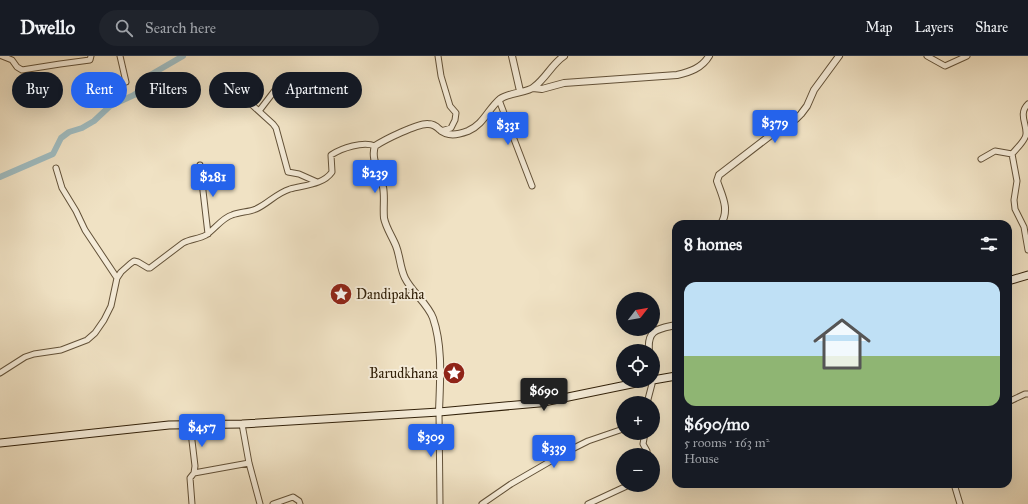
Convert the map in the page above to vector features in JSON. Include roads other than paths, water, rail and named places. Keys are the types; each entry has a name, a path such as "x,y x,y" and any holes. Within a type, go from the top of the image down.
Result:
{"main road":[{"path":"1012,280 1028,275"},
{"path":"660,379 672,377"},
{"path":"0,443 146,427 190,424 242,424 439,412 539,403 616,387"}],"street":[{"path":"2,56 12,60 17,67 22,70 90,60 91,56"},
{"path":"120,56 124,72"},
{"path":"438,56 441,76 450,106 456,113 455,120 451,128 441,131"},
{"path":"512,56 520,92"},
{"path":"533,88 556,62 564,56"},
{"path":"440,504 440,380 439,349 435,326 432,316 427,308 412,290 405,278 400,266 396,245 386,226 384,217 384,188 374,159 373,152 375,146 427,124 435,126 441,131 452,135 469,130 482,122 499,100 507,95 533,88 542,89 564,83 677,75 695,70 709,56"},
{"path":"724,220 726,210 724,199 717,181 719,176 780,128 802,114 814,90 839,56"},
{"path":"927,56 945,66 967,56"},
{"path":"259,111 272,93"},
{"path":"499,100 532,186"},
{"path":"1028,104 1026,106 1023,121 1026,133 1025,138 1012,154 1017,182 1014,200 1015,209 1024,227 1028,250"},
{"path":"256,108 276,128 288,172 299,174 317,182"},
{"path":"0,373 25,357 34,354 61,350 87,340 95,333 111,306 116,278 130,264 138,262 150,268 188,240 203,237 208,234 232,214 258,208 279,193 329,177 332,172 330,154 355,146 370,144 375,146"},
{"path":"981,159 995,151 1012,154"},
{"path":"200,165 208,234"},
{"path":"56,168 62,188 76,211 85,230 116,278"},
{"path":"649,344 649,338 652,334 661,328 672,325"},
{"path":"1012,400 1028,394"},
{"path":"190,424 195,466 194,473 190,478 192,504"},
{"path":"242,424 249,463 260,504"},
{"path":"482,504 511,484 568,451 588,441 616,431"},
{"path":"194,473 249,463"},
{"path":"955,488 960,504"},
{"path":"588,504 616,491"},
{"path":"273,504 293,498 299,501 300,504"}],"waterway":[{"path":"0,177 53,154 61,138 69,132 82,128 94,121 110,106 134,95 145,87 146,82 152,74 183,56"}],"place":[{"name":"Dandipakha","path":"341,294"},
{"name":"Barudkhana","path":"454,373"}]}
